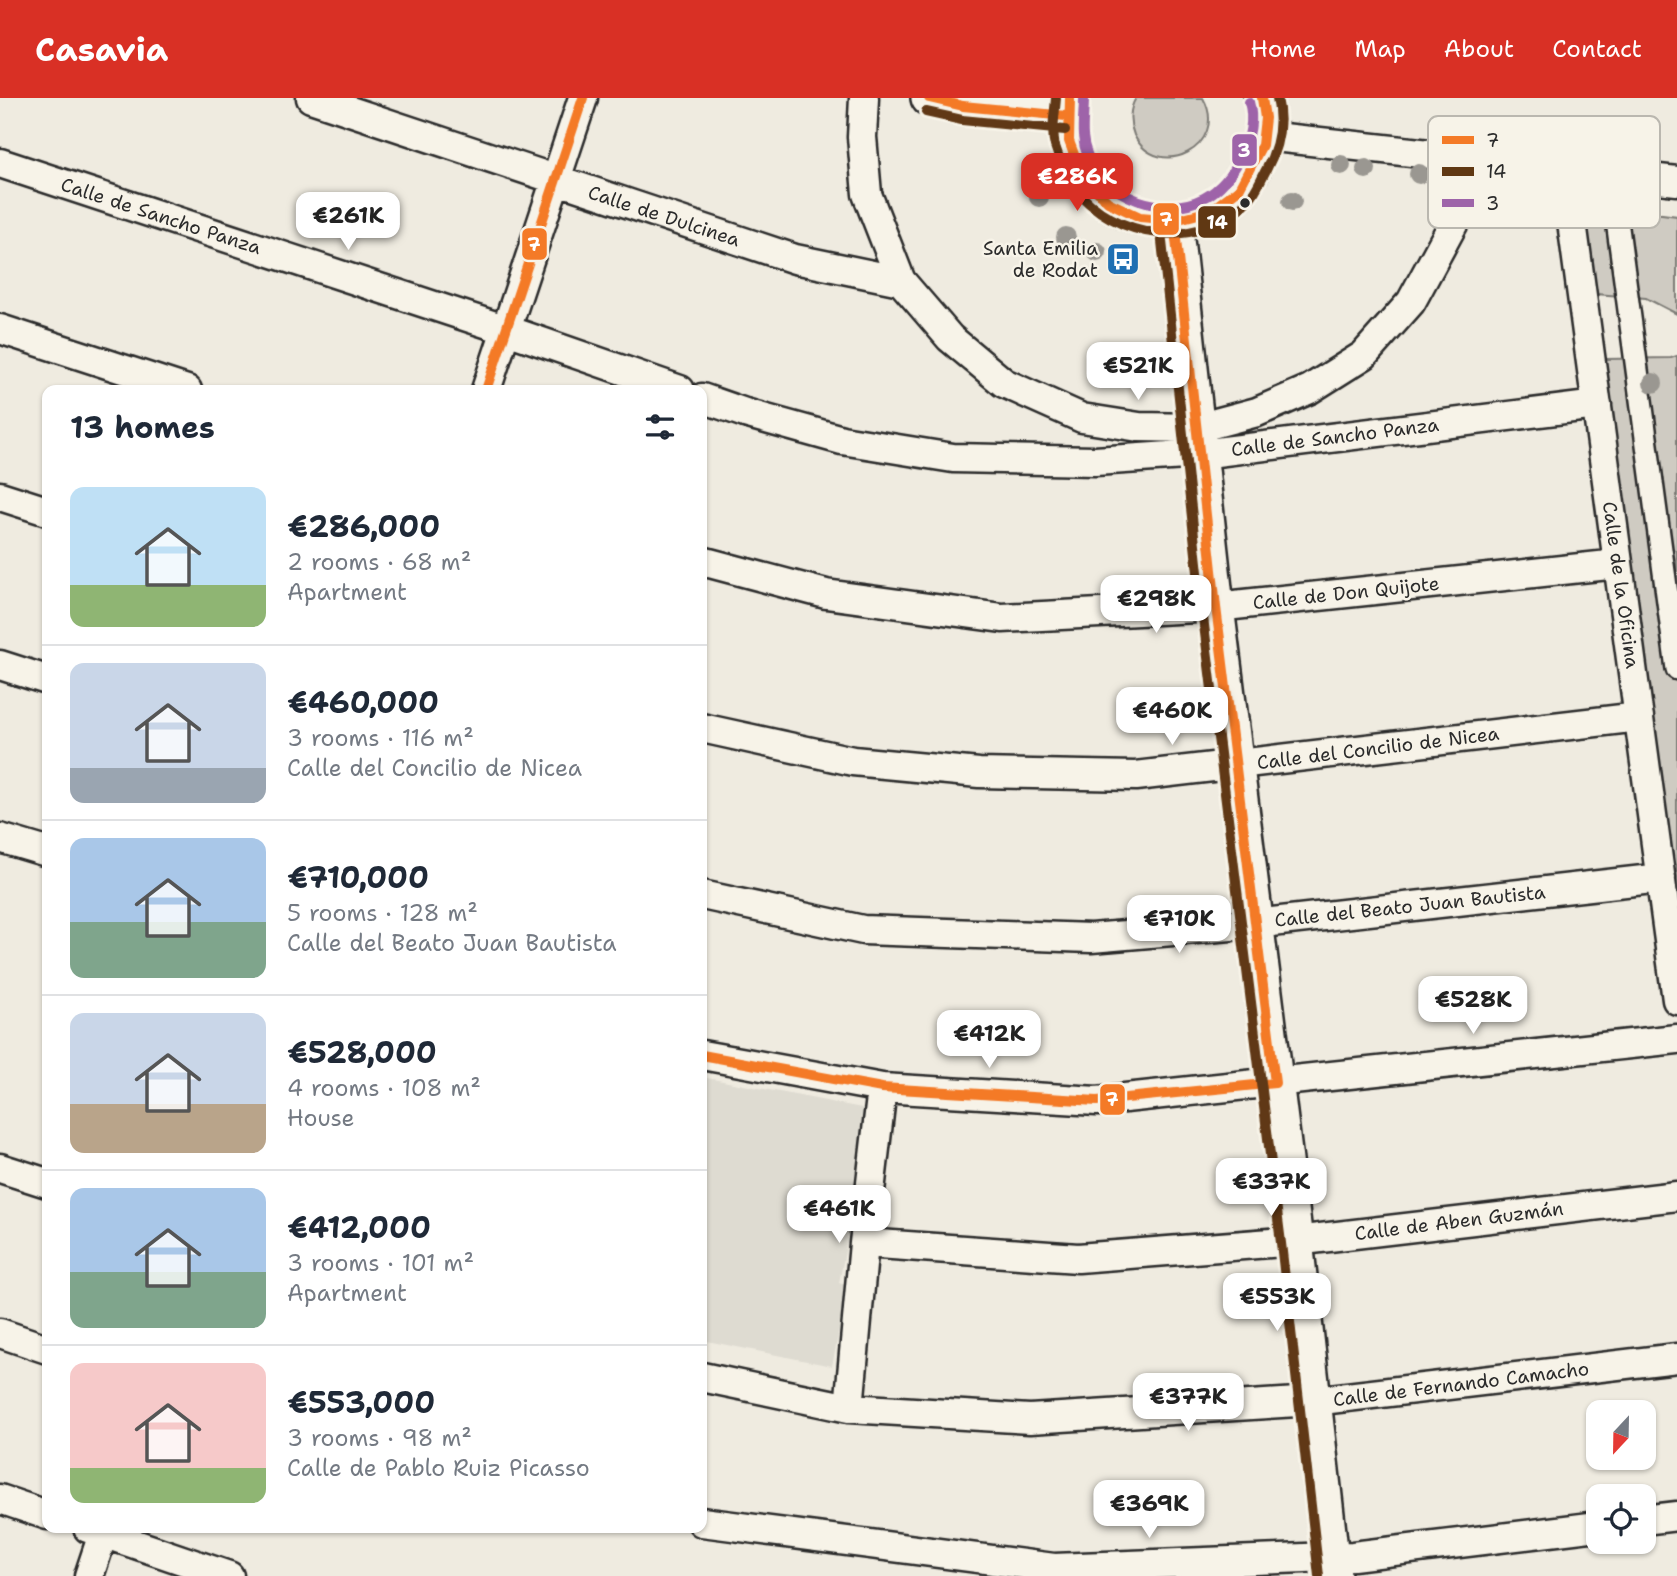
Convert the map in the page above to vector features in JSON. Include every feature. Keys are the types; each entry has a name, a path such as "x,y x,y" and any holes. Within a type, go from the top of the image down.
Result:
{"street":[{"name":"Calle de Dulcinea","path":"311,98 796,259 901,281"},
{"path":"488,385 583,98"},
{"path":"864,98 862,137 867,194 901,281 950,338 1004,383 1082,418 1139,427 1199,441 1300,394 1364,355 1411,302 1451,228"},
{"path":"929,98 963,106 1068,107 1069,150 1085,180 1109,204 1140,219 1174,221 1206,213 1234,195 1254,167 1265,136 1262,98"},
{"path":"1265,136 1428,155"},
{"name":"Calle de Sancho Panza","path":"0,163 666,385"},
{"path":"1174,221 1216,607 1296,1241 1332,1566"},
{"name":"Calle de la Oficina","path":"1573,228 1677,1000"},
{"path":"1618,228 1677,669"},
{"path":"0,329 172,385"},
{"name":"Calle de Sancho Panza","path":"707,400 842,440 953,458 1095,461 1199,441 1597,405"},
{"path":"0,496 42,509"},
{"name":"Calle de Don Quijote","path":"707,562 826,594 1002,618 1216,607 1618,564"},
{"path":"0,665 42,678"},
{"name":"Calle del Concilio de Nicea","path":"707,729 853,761 979,773 1136,776 1639,717"},
{"path":"0,838 42,851"},
{"name":"Calle del Beato Juan Bautista","path":"707,896 863,930 1091,939 1254,924 1661,878"},
{"path":"707,1056 882,1088 1097,1101 1677,1039"},
{"path":"849,1408 882,1088"},
{"path":"0,1168 42,1181"},
{"name":"Calle de Aben Guzmán","path":"864,1243 1078,1258 1296,1241 1677,1196"},
{"path":"0,1333 42,1347"},
{"name":"Calle de Fernando Camacho","path":"707,1378 849,1408 1030,1419 1313,1401 1677,1358"},
{"path":"0,1499 42,1513"},
{"path":"1656,1518 1677,1516"},
{"path":"707,1522 1054,1568 1332,1566 1353,1556 1586,1527"},
{"path":"89,1576 98,1533"},
{"path":"110,1533 229,1576"}],"shaded area":[{"path":"1136,98 1203,98 1209,115 1207,131 1199,143 1188,152 1173,157 1159,156 1145,149 1134,135 1130,116"},
{"path":"1660,214 1677,216 1677,314 1646,298 1596,294 1587,228 1660,228"},
{"path":"1677,356 1677,920 1605,359"},
{"path":"707,1078 872,1110 839,1283 848,1286 832,1366 707,1341"}],"transit line":[{"name":"7","path":"488,385 583,98"},
{"name":"7","path":"929,98 963,106 1066,116"},
{"name":"14","path":"1056,98 1054,141 1062,167 1072,185 1090,204 1111,218 1134,228 1159,233 1183,233 1208,227 1230,216 1250,198 1270,162 1276,144 1280,117 1277,98"},
{"name":"7","path":"1070,98 1069,141 1082,176 1108,202 1140,217 1175,220 1210,211 1239,189 1262,145 1265,118 1262,98"},
{"name":"3","path":"1084,98 1083,136 1088,155 1097,172 1111,186 1128,196 1167,206 1204,198 1229,176 1240,159 1248,138 1251,124 1249,102"},
{"name":"14","path":"926,112 962,120 1065,130"},
{"name":"7","path":"707,1056 882,1088 1097,1101 1275,1083 1216,607 1174,221"},
{"name":"14","path":"1160,223 1202,609 1281,1243 1319,1576"}],"place":[{"name":"Santa Emilia de Rodat","path":"1123,259"}]}
